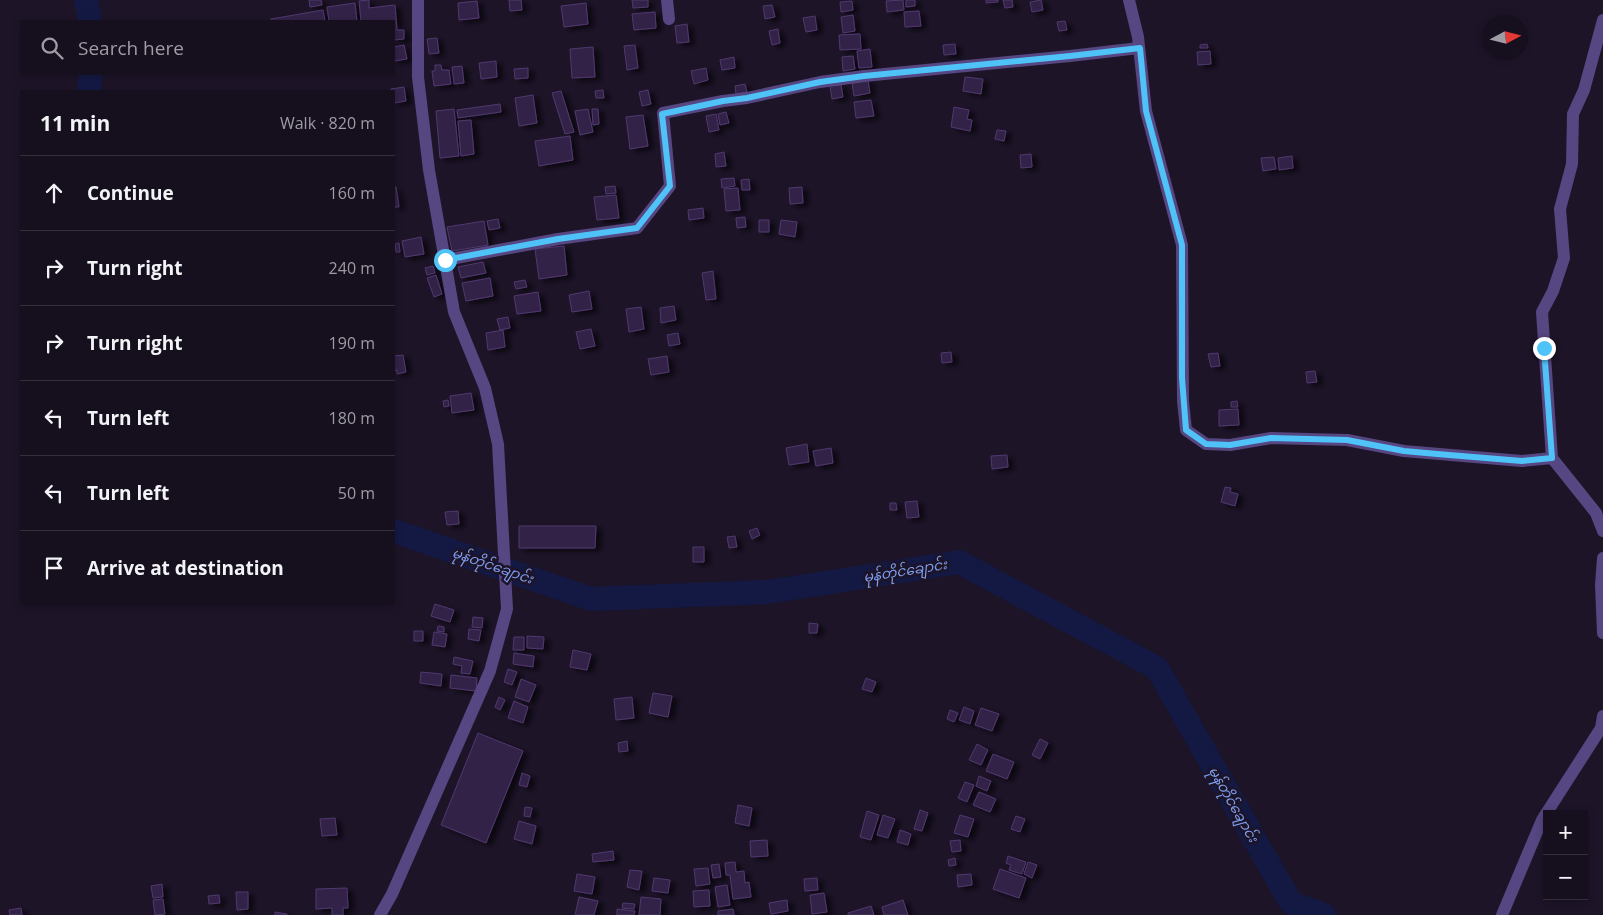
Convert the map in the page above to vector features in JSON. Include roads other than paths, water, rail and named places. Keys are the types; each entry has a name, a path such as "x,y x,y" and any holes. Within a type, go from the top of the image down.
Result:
{"street":[{"path":"380,915 392,894 490,671 506,609 498,444 485,388 454,312 429,170 418,77 418,0"},
{"path":"667,0 669,20"},
{"path":"1129,0 1140,48 1146,111 1182,245 1182,393 1186,430 1206,444 1230,445 1271,438 1347,440 1404,451 1522,461 1552,458"},
{"path":"1603,20 1584,90 1573,114 1572,164 1560,209 1564,258 1553,291 1542,312 1552,458 1596,513 1603,531"},
{"path":"445,260 558,239 637,228 670,186 662,114 838,79 1140,48"},
{"path":"1603,558 1603,633"},
{"path":"1502,915 1542,820 1601,728 1603,716"}],"waterway":[{"name":"မုန်တိုင်ချောင်း","path":"86,0 90,20"},
{"name":"မုန်တိုင်ချောင်း","path":"89,90 91,75"},
{"name":"မုန်တိုင်ချောင်း","path":"395,531 591,599 767,592 959,562 1157,668 1291,903 1324,915"}]}
